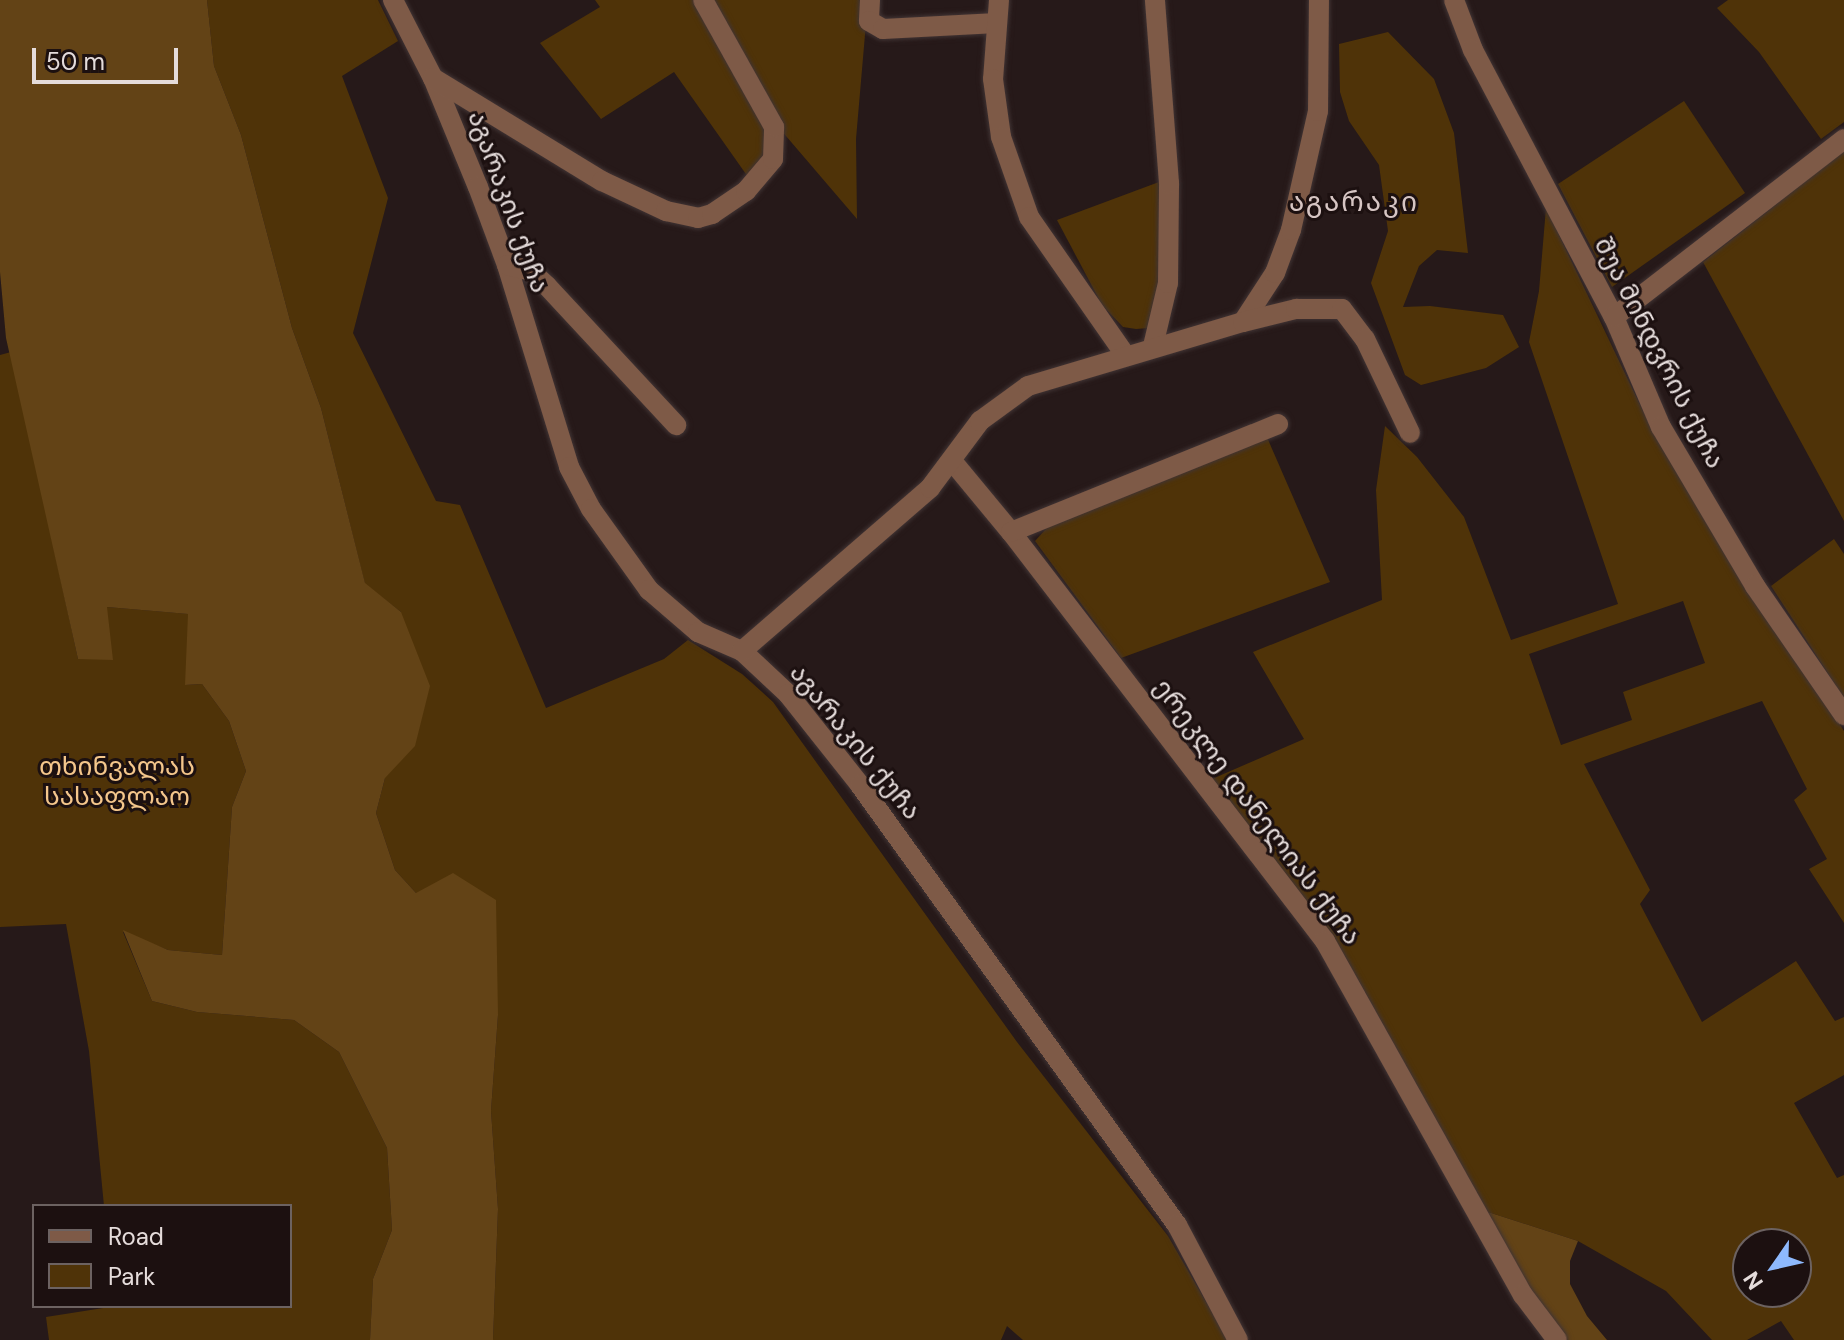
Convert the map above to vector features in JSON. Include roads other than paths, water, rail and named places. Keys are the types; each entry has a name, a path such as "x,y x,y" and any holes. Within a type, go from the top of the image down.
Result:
{"street":[{"name":"აგარაკის ქუჩა","path":"393,0 433,78 507,265 569,467 591,509 649,590 698,632 742,651 788,694 860,785 1177,1225 1238,1340"},
{"path":"433,78 602,181 666,211 698,218 712,214 746,191 773,159 774,127 703,0"},
{"path":"870,0 869,21 875,28 997,23"},
{"path":"999,0 993,79 1001,137 1029,217 1126,356"},
{"path":"1153,346 1168,283 1169,183 1155,0"},
{"path":"1243,322 1275,273 1291,230 1318,111 1319,0"},
{"name":"შუა მინდვრის ქუჩა","path":"1454,0 1473,50 1614,317 1661,427 1755,586 1844,715"},
{"path":"1614,317 1844,139"},
{"path":"507,265 531,271 547,286 676,425"},
{"path":"742,651 930,488 953,462 980,421 1028,386 1153,346 1296,309 1342,309 1365,339 1410,433"},
{"path":"1011,532 1278,424"},
{"name":"ერეკლე დანელიას ქუჩა","path":"953,462 1011,532 1325,941 1523,1295 1557,1340"}],"district":[{"name":"აგარაკი","path":"1354,202"}],"park label":[{"name":"თხინვალას სასაფლაო","path":"117,782"}]}
